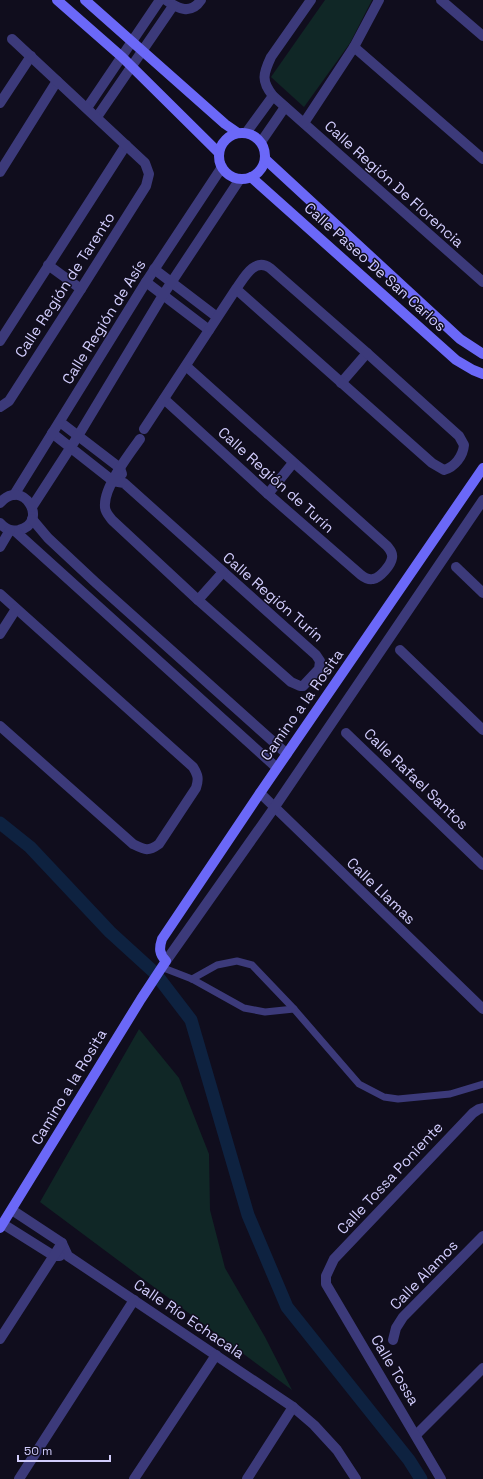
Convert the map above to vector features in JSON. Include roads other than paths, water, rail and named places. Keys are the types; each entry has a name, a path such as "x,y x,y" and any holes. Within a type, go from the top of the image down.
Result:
{"street":[{"path":"57,0 122,57 219,154"},
{"path":"85,0 225,124 242,133 252,135 261,142 265,150 263,167 258,173 251,177 240,179 232,177 222,166 219,154 221,146 225,140 231,136 242,133 273,96"},
{"path":"87,108 160,0"},
{"path":"96,117 142,51 169,3 180,9 187,10 194,8 201,0"},
{"name":"Calle Región De Florencia","path":"311,0 271,57 266,67 264,78 266,87 285,107 483,282"},
{"name":"Calle Región De Florencia","path":"304,123 354,47 379,0"},
{"path":"442,0 483,36"},
{"path":"12,39 126,145"},
{"path":"354,47 483,159"},
{"path":"0,103 31,56"},
{"path":"0,172 57,81"},
{"path":"261,142 285,107"},
{"name":"Calle Región de Tarento","path":"0,341 126,145 145,164 149,174 146,186 82,289 9,401 0,407"},
{"name":"Calle Paseo De San Carlos","path":"265,159 460,339 483,354"},
{"name":"Calle Región de Asís","path":"12,495 60,422 154,269 222,166"},
{"name":"Calle Paseo De San Carlos","path":"251,177 456,360 483,374"},
{"path":"32,507 78,436 163,295 240,179"},
{"path":"144,429 236,289 254,266 260,264 266,265 367,352 459,436 464,446 462,456 449,468 444,470 432,463 236,289"},
{"path":"48,265 82,289"},
{"name":"Calle Región de Asís","path":"154,269 217,317"},
{"name":"Calle Región de Asís","path":"146,282 209,330"},
{"path":"341,383 367,352"},
{"path":"186,366 293,463 268,494"},
{"name":"Calle Región de Turín","path":"164,399 268,494 361,575 370,580 374,579 389,564 392,557 387,546 293,463"},
{"path":"52,433 113,481 124,483 120,468 60,422"},
{"path":"113,481 140,439"},
{"name":"Camino a la Rosita","path":"161,967 161,956 159,951 162,939 277,768 483,468"},
{"name":"Calle Región Turín","path":"113,481 106,495 104,508 112,520 198,600 291,682 303,686 318,669 320,662 319,658 124,483"},
{"path":"0,490 12,495 22,496 28,500 32,507 32,519 28,525 22,529 12,531 0,547"},
{"path":"0,503 12,495"},
{"name":"Camino a la Rosita","path":"2,1226 161,967 274,808 483,500"},
{"path":"32,519 48,538 95,582 287,754"},
{"path":"0,523 12,531 277,768"},
{"path":"456,567 483,593"},
{"path":"198,600 223,572"},
{"path":"0,594 193,767 198,774 196,788 159,844 151,850 143,849 133,844 0,726"},
{"path":"0,634 16,609"},
{"path":"143,647 155,635"},
{"path":"400,650 483,730"},
{"name":"Calle Rafael Santos","path":"346,733 483,865"},
{"name":"Calle Llamas","path":"260,793 274,808 481,1003"},
{"name":"Calle Tossa Poniente","path":"326,1276 329,1266 339,1254 473,1113 483,1108"},
{"path":"2,1226 54,1256 68,1256 62,1243 12,1210"},
{"name":"Calle Alamos","path":"393,1340 399,1322 483,1236"},
{"path":"0,1339 62,1243"},
{"name":"Calle Río Echacala","path":"68,1256 293,1407 314,1425 337,1450 356,1479"},
{"name":"Calle Tossa","path":"326,1276 326,1284 441,1479"},
{"path":"19,1479 134,1300"},
{"path":"134,1479 216,1355"},
{"path":"416,1435 483,1368"},
{"path":"247,1479 293,1407"}],"lane":[{"path":"192,979 217,965 238,961 252,965 294,1009 359,1084 384,1098 398,1099 450,1094 483,1084"},
{"path":"161,967 192,979 244,1008 265,1012 294,1009"}],"waterway":[{"path":"0,823 30,847 110,932 155,973 191,1020 248,1215 287,1307 409,1460 421,1479"}]}
